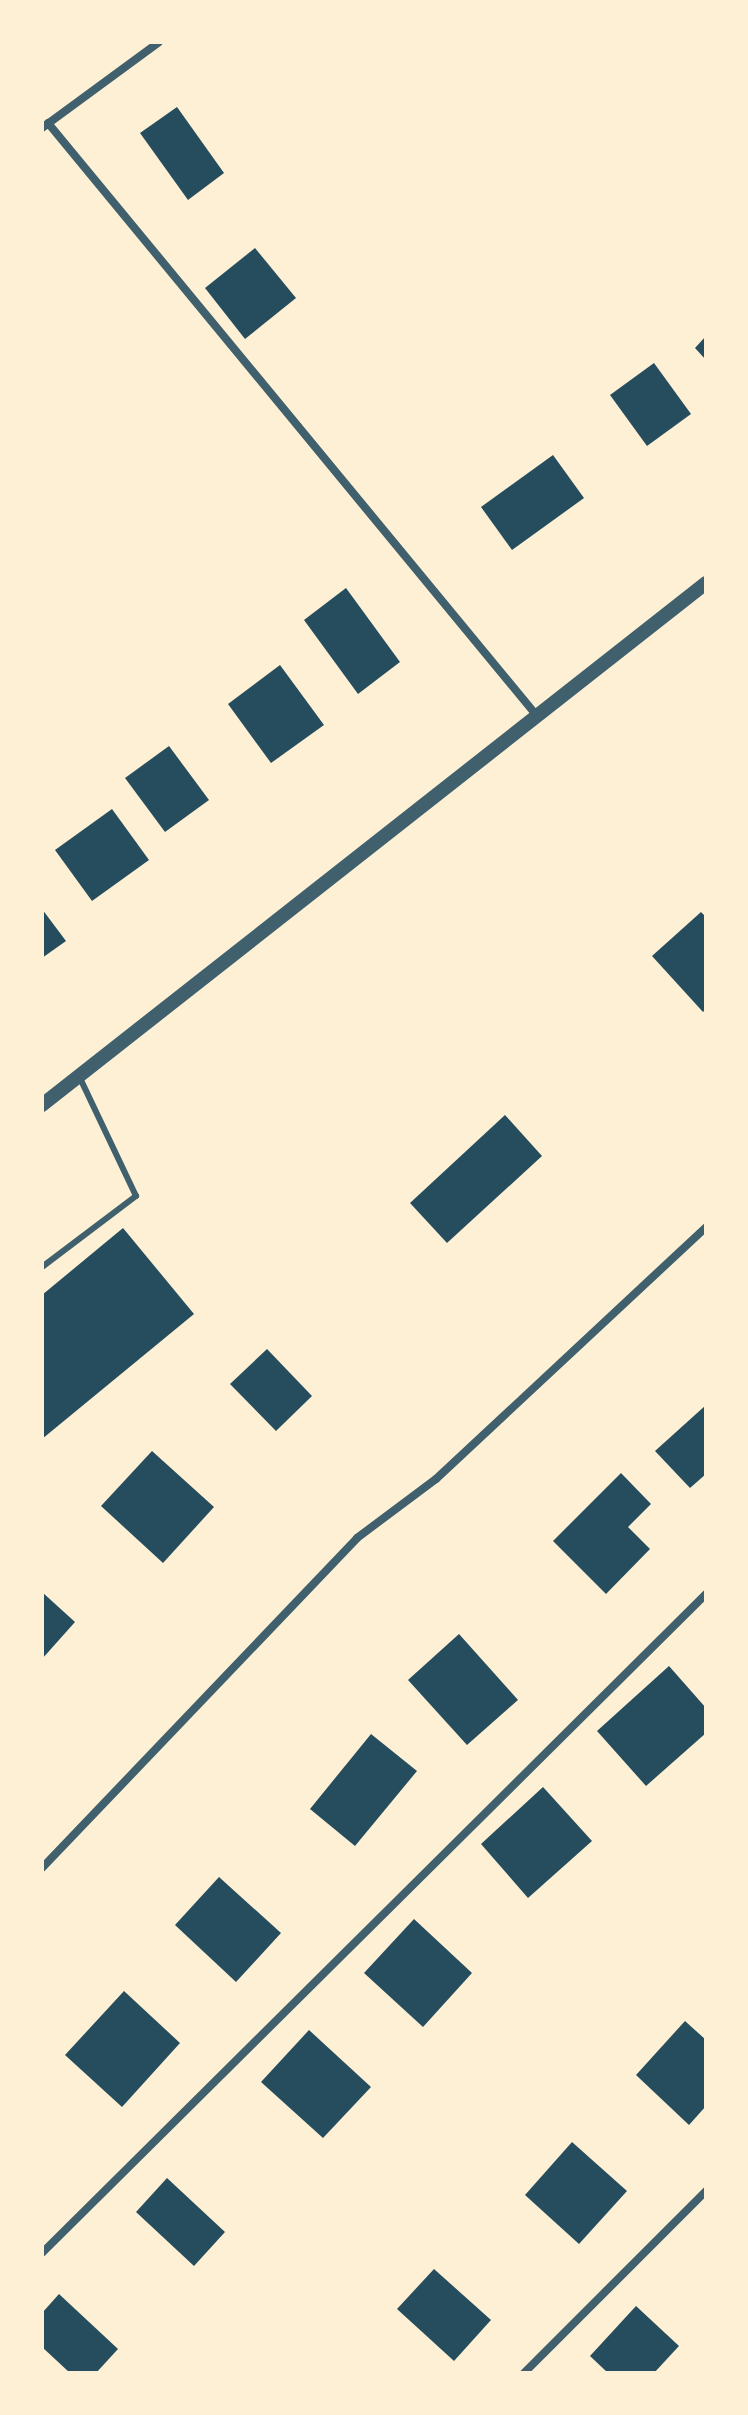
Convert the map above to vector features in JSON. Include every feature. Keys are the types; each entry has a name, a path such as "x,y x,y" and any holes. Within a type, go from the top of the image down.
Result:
{"street":[{"path":"159,42 45,125 537,716"},
{"path":"42,1105 537,716 704,589"},
{"path":"42,1868 357,1538 436,1479 706,1227"},
{"path":"42,2253 706,1594"},
{"path":"524,2373 706,2191"}],"lane":[{"path":"42,1267 136,1196 79,1076"}],"building":[{"path":"177,107 224,173 188,200 140,133"},
{"path":"255,248 296,298 245,339 205,288"},
{"path":"706,336 706,360 695,348"},
{"path":"654,363 691,414 647,446 610,395"},
{"path":"553,455 584,498 512,550 481,507"},
{"path":"346,588 400,662 358,694 304,620"},
{"path":"280,665 324,725 271,763 228,704"},
{"path":"169,746 209,800 165,832 125,778"},
{"path":"112,809 149,860 92,901 55,850"},
{"path":"42,909 66,941 42,958"},
{"path":"701,912 706,917 706,1009 703,1012 652,956"},
{"path":"505,1115 542,1156 447,1243 410,1203"},
{"path":"123,1228 194,1314 42,1439 42,1295"},
{"path":"267,1349 312,1396 276,1431 230,1384"},
{"path":"706,1405 706,1474 690,1488 655,1451"},
{"path":"152,1451 214,1507 163,1563 101,1506"},
{"path":"621,1473 651,1504 628,1527 650,1549 606,1594 553,1541"},
{"path":"42,1592 75,1622 42,1659"},
{"path":"459,1634 518,1700 467,1745 408,1680"},
{"path":"669,1666 706,1708 706,1733 646,1786 597,1731"},
{"path":"371,1734 417,1771 355,1846 310,1809"},
{"path":"543,1787 592,1841 528,1898 481,1844"},
{"path":"219,1877 281,1933 236,1982 175,1925"},
{"path":"414,1919 472,1973 423,2027 364,1973"},
{"path":"124,1991 180,2043 122,2107 65,2055"},
{"path":"685,2021 706,2040 706,2106 689,2125 636,2075"},
{"path":"309,2030 371,2087 323,2138 261,2082"},
{"path":"572,2142 627,2191 579,2244 525,2195"},
{"path":"167,2178 225,2232 194,2266 136,2212"},
{"path":"434,2269 491,2320 454,2361 397,2309"},
{"path":"59,2294 118,2349 96,2373 70,2373 42,2347 42,2313"},
{"path":"636,2306 679,2346 654,2373 608,2373 590,2356"}]}
